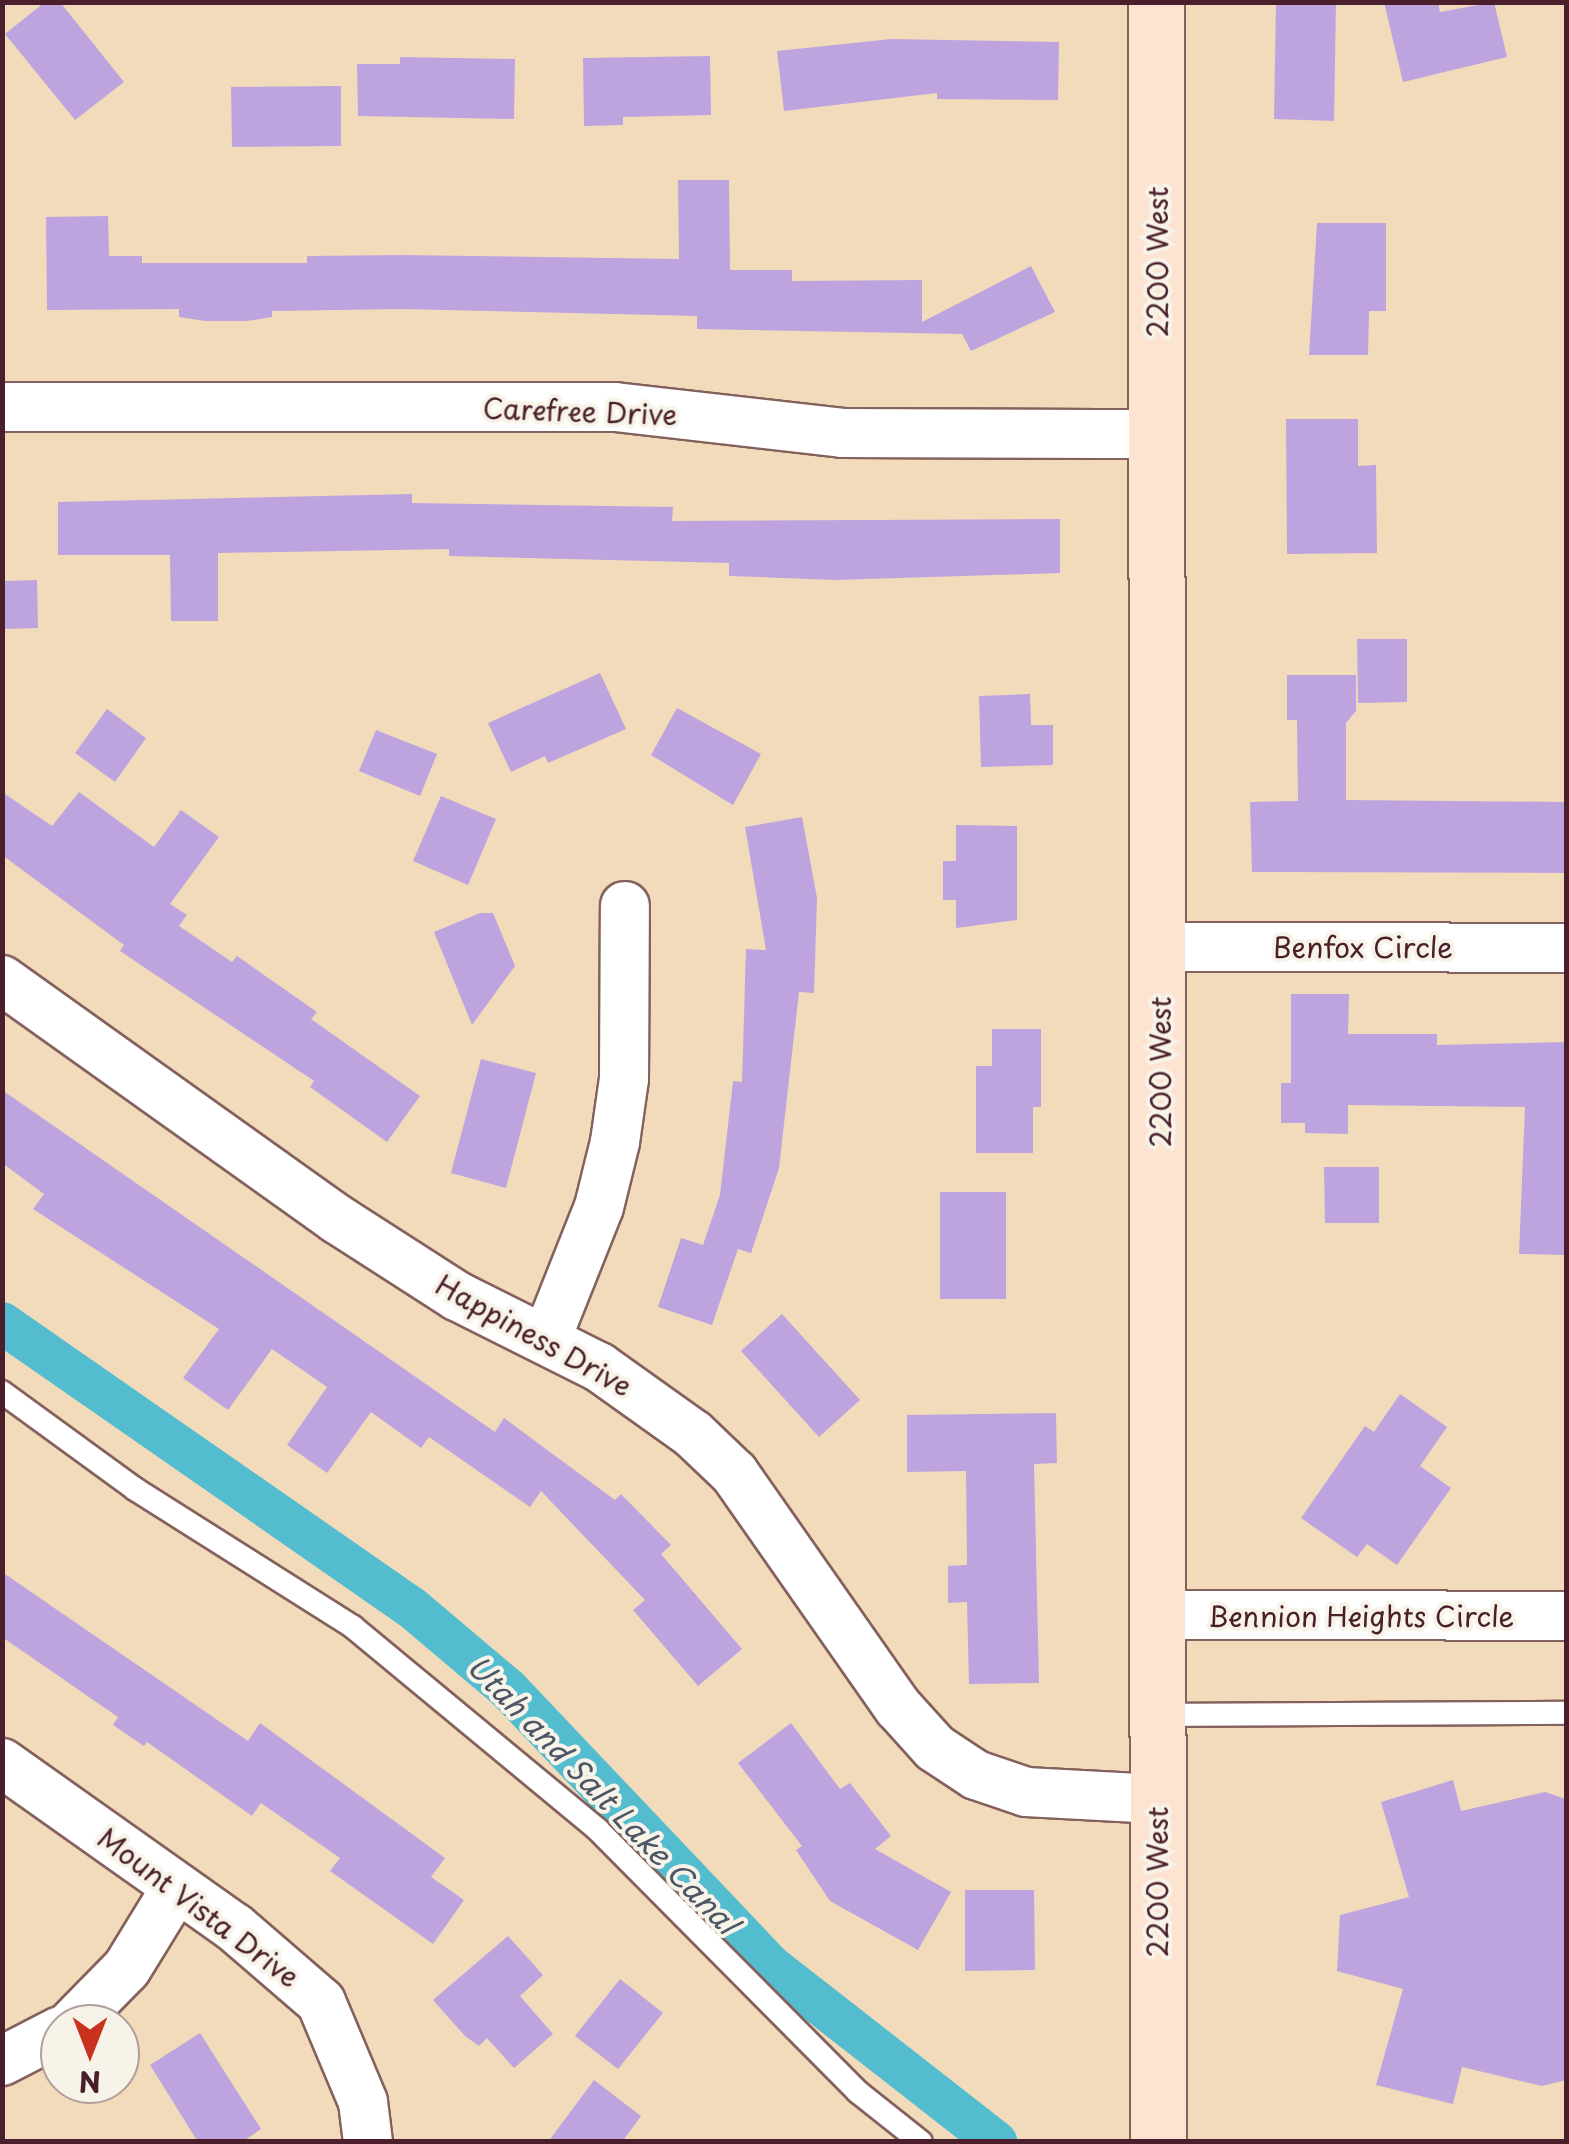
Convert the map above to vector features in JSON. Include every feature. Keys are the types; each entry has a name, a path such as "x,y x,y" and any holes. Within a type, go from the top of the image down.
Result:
{"street":[{"name":"2200 West","path":"1156,2 1160,947 1158,2142"},
{"name":"Carefree Drive","path":"2,407 614,407 843,433 1157,434"},
{"path":"546,1340 598,1206 615,1142 624,1079 625,906"},
{"name":"Benfox Circle","path":"1160,947 1566,948"},
{"name":"Happiness Drive","path":"2,980 336,1219 457,1296 649,1398 734,1473 898,1707 935,1748 976,1776 1026,1792 1157,1799"},
{"name":"Bennion Heights Circle","path":"1156,1615 1566,1616"},
{"name":"Mount Vista Drive","path":"2,1763 291,1971 321,2002 363,2102 368,2142"},
{"path":"92,2004 127,1968 176,1888"},
{"path":"2,2061 40,2041"}],"lane":[{"path":"2,1392 135,1489 352,1627 598,1830 858,2092 921,2142"},
{"path":"1156,1715 1566,1713"}],"building":[{"path":"45,2 60,2 124,82 75,120 5,34"},
{"path":"1276,2 1336,2 1334,121 1274,119"},
{"path":"1384,2 1438,2 1440,12 1494,2 1507,57 1403,82"},
{"path":"891,39 1059,42 1058,100 937,99 937,93 784,111 777,51"},
{"path":"710,56 711,115 623,117 623,125 584,126 583,58"},
{"path":"400,57 515,59 514,119 358,116 357,64 400,64"},
{"path":"341,86 341,146 232,147 231,87"},
{"path":"678,180 729,180 730,270 792,270 792,281 922,280 922,322 1031,266 1055,312 971,351 962,334 697,329 697,316 402,309 272,311 272,317 247,321 205,321 179,317 179,309 47,310 46,217 108,216 109,256 142,256 142,263 307,263 307,256 402,255 679,259"},
{"path":"1317,223 1386,223 1386,311 1369,311 1368,355 1309,355"},
{"path":"1286,419 1358,419 1358,466 1376,465 1377,553 1287,554"},
{"path":"412,494 412,503 673,507 672,521 1060,519 1060,573 836,580 729,576 729,563 449,556 449,549 218,553 218,621 171,621 170,555 58,555 58,502"},
{"path":"37,580 38,628 2,629 2,581"},
{"path":"1357,639 1407,639 1407,702 1358,703"},
{"path":"600,673 626,729 548,763 545,756 511,772 488,723"},
{"path":"1287,675 1356,675 1356,711 1346,723 1346,800 1566,802 1566,873 1252,872 1250,802 1298,801 1297,720 1287,720"},
{"path":"1030,694 1031,725 1053,725 1053,765 981,767 979,696"},
{"path":"677,708 761,754 733,805 651,755"},
{"path":"107,709 146,738 115,782 75,753"},
{"path":"376,730 437,754 420,796 359,771"},
{"path":"2,792 52,826 79,792 154,847 181,810 219,837 170,904 187,915 179,926 232,962 237,956 317,1012 311,1019 420,1096 387,1142 310,1087 314,1081 120,951 124,945 2,855"},
{"path":"441,796 496,819 468,885 413,861"},
{"path":"802,817 817,898 814,993 799,992 779,1168 751,1253 738,1249 712,1325 658,1307 681,1238 703,1245 720,1195 733,1081 742,1082 746,949 766,950 745,827"},
{"path":"956,825 1017,826 1017,920 956,928 956,900 943,900 943,861 956,861"},
{"path":"480,913 493,913 515,966 472,1025 434,932"},
{"path":"1291,994 1349,994 1348,1034 1437,1034 1437,1045 1566,1042 1566,1255 1519,1254 1525,1107 1348,1105 1348,1134 1305,1133 1305,1123 1281,1123 1281,1083 1291,1083"},
{"path":"992,1029 1041,1029 1041,1107 1033,1107 1033,1153 976,1153 976,1066 992,1066"},
{"path":"481,1059 536,1073 506,1188 451,1173"},
{"path":"2,1090 495,1432 504,1418 615,1500 621,1494 671,1545 661,1554 742,1649 698,1686 633,1610 645,1600 541,1491 530,1507 429,1437 421,1448 371,1412 327,1473 287,1445 327,1387 272,1349 228,1410 183,1378 219,1329 33,1209 44,1194 2,1163"},
{"path":"1324,1167 1379,1167 1379,1223 1325,1223"},
{"path":"940,1192 1006,1192 1006,1299 940,1299"},
{"path":"782,1314 860,1400 819,1437 741,1351"},
{"path":"1400,1394 1447,1427 1420,1466 1451,1488 1397,1565 1367,1544 1357,1557 1301,1518 1365,1426 1374,1432"},
{"path":"1056,1413 1057,1463 1034,1464 1039,1683 969,1684 967,1602 948,1603 948,1566 967,1565 966,1471 907,1472 907,1415"},
{"path":"2,1572 248,1741 260,1723 445,1858 431,1877 464,1900 433,1944 330,1871 340,1858 261,1803 252,1816 147,1742 144,1746 113,1725 118,1717 2,1637"},
{"path":"791,1723 840,1789 850,1783 891,1836 875,1849 951,1892 918,1950 830,1901 796,1850 802,1846 738,1763"},
{"path":"1453,1780 1461,1811 1545,1792 1566,1799 1566,2080 1542,2086 1462,2067 1453,2104 1376,2085 1403,1989 1337,1971 1340,1915 1409,1897 1381,1802"},
{"path":"965,1890 1034,1890 1035,1970 965,1971"},
{"path":"508,1936 543,1975 520,1996 553,2034 514,2068 487,2038 479,2046 465,2036 433,2000"},
{"path":"620,1979 663,2013 618,2069 575,2036"},
{"path":"200,2033 261,2129 242,2142 198,2142 150,2065"},
{"path":"594,2080 641,2116 622,2142 548,2142"}],"waterway":[{"name":"Utah and Salt Lake Canal","path":"2,1323 411,1607 508,1689 771,1966 996,2142"}]}
